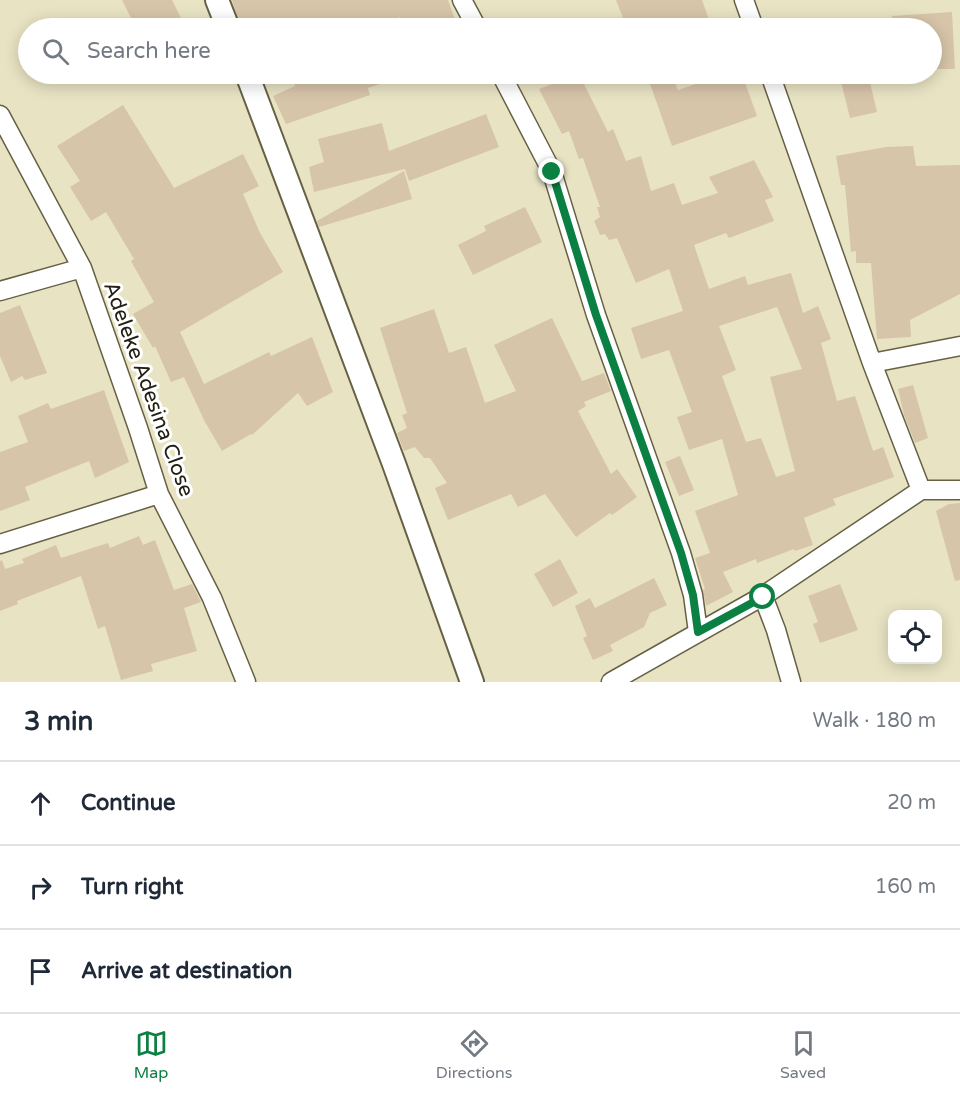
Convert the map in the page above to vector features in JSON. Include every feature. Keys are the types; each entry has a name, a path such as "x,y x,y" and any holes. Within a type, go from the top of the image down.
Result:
{"street":[{"path":"217,0 224,18"},
{"path":"462,0 472,18"},
{"path":"744,0 750,18"},
{"path":"251,84 394,464 472,682"},
{"path":"506,84 552,172 596,315 681,553 693,595 698,632"},
{"path":"774,84 872,363 921,490"},
{"name":"Adeleke Adesina Close","path":"0,115 82,268 159,494 212,598 246,682"},
{"path":"0,291 82,268"},
{"path":"872,363 960,346"},
{"path":"610,682 763,597 921,490 960,490"},
{"path":"0,544 159,494"},
{"path":"763,597 776,630 791,682"}],"building":[{"path":"122,0 172,0 181,18 131,18"},
{"path":"232,0 448,0 455,18 400,17 238,18"},
{"path":"616,0 702,0 708,18 623,18"},
{"path":"952,12 955,69 942,69 942,18 892,18 892,16"},
{"path":"294,84 380,84 368,88 370,95 286,124 273,96 295,86"},
{"path":"552,84 584,84 608,132 613,129 626,161 641,156 651,191 674,183 682,205 718,193 709,177 754,160 773,197 765,200 774,221 729,238 726,233 694,245 709,289 745,276 748,285 791,273 803,313 818,306 831,339 821,343 837,401 855,396 873,451 883,447 894,477 833,499 836,505 804,518 813,545 795,551 794,549 757,563 756,559 723,572 733,592 706,606 703,590 705,589 695,558 710,553 695,511 738,495 722,439 689,450 677,417 692,412 669,350 641,359 631,328 683,311 669,269 636,283 617,238 609,240 605,234 600,235 594,221 600,217 597,207 600,207 583,158 579,159 569,131 562,134 539,89","holes":["777,307 802,369 770,377 795,471 776,477 761,438 746,442 722,376 736,370 719,326"]},
{"path":"650,84 675,84 678,90 696,84 746,84 757,116 672,146"},
{"path":"842,84 870,84 877,112 850,118"},
{"path":"123,105 174,188 243,154 259,186 243,194 260,233 283,272 180,332 204,384 269,352 271,356 312,337 333,392 307,406 298,393 252,435 222,451 205,422 184,377 171,382 155,346 153,348 133,314 154,302 131,261 134,259 106,212 91,221 70,187 80,181 57,146"},
{"path":"486,114 499,147 409,181 405,169 314,192 309,167 324,162 318,139 382,123 389,151"},
{"path":"913,146 916,166 960,165 960,294 910,320 911,337 877,339 871,263 856,263 856,251 851,252 845,185 841,185 836,156 886,147"},
{"path":"404,171 412,199 319,227 317,221"},
{"path":"525,207 542,242 473,275 458,245 486,231 484,226"},
{"path":"20,305 47,373 25,380 22,376 11,382 0,356 0,313"},
{"path":"434,309 449,353 466,347 485,403 516,391 494,345 552,318 582,381 604,373 611,391 584,402 586,406 578,411 611,474 617,469 637,497 576,537 545,494 518,507 511,494 448,520 435,488 447,483 430,458 424,458 415,447 404,451 397,433 407,428 402,415 407,413 380,328"},
{"path":"913,385 928,438 915,443 904,415 898,389"},
{"path":"104,390 129,462 95,478 89,461 25,487 30,500 0,511 0,452 28,442 18,416 48,403 51,409"},
{"path":"680,456 694,490 679,496 665,462"},
{"path":"960,503 960,580 955,581 936,511 949,504"},
{"path":"139,536 143,545 155,540 174,590 192,584 201,602 184,608 197,651 151,664 153,671 121,680 105,626 98,629 81,576 17,601 18,604 0,611 0,561 2,560 5,569 24,563 22,559 56,545 61,558 108,543 110,548"},
{"path":"560,559 578,593 553,607 534,574"},
{"path":"654,578 667,605 650,613 644,627 610,645 613,651 593,660 583,638 587,636 575,606 590,598 595,608"},
{"path":"840,584 858,630 820,643 813,624 818,622 808,596"}],"route":[{"path":"552,172 596,315 681,553 693,595 698,632 763,597"}]}
